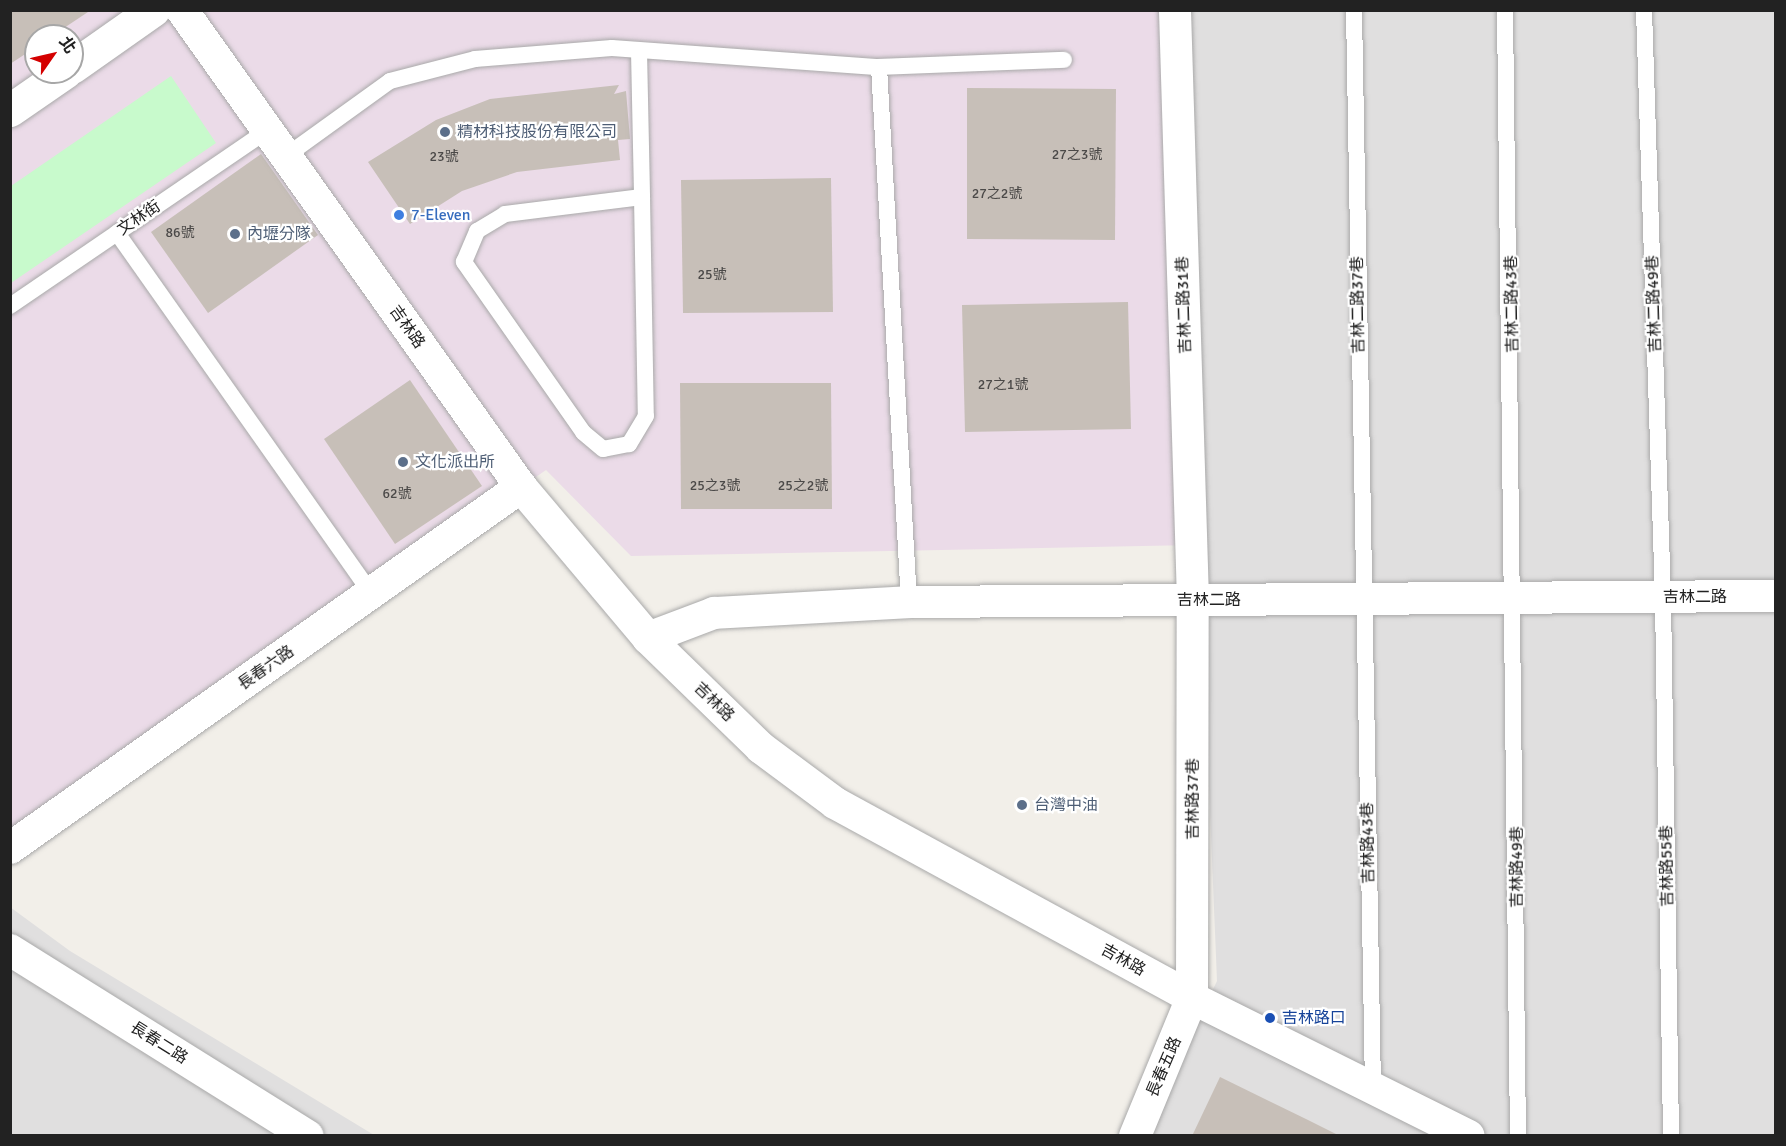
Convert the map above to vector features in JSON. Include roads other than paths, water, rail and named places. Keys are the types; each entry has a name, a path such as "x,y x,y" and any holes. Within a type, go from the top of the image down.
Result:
{"street":[{"path":"84,59 153,10"},
{"name":"吉林路","path":"182,10 521,487 648,638 761,748 835,803 1192,998 1373,1086 1469,1136"},
{"name":"吉林二路31巷","path":"1175,10 1193,600"},
{"path":"10,110 48,84"},
{"name":"長春六路","path":"10,848 521,487"},
{"name":"吉林二路","path":"648,638 714,613 909,602 1776,596"},
{"name":"吉林路37巷","path":"1192,998 1193,600"},
{"name":"長春二路","path":"10,950 308,1136"},
{"name":"長春五路","path":"1135,1136 1192,998"}],"lane":[{"name":"吉林二路37巷","path":"1354,10 1363,599"},
{"name":"吉林二路43巷","path":"1505,10 1515,598"},
{"name":"吉林二路49巷","path":"1644,10 1663,597"},
{"path":"286,156 390,81 475,59 612,48 879,67 1064,60"},
{"path":"639,51 642,197 646,416 629,444 603,450 583,432 464,262 477,231 506,214 642,197"},
{"path":"879,67 909,602"},
{"name":"文林街","path":"10,306 268,130"},
{"path":"117,233 371,593"},
{"name":"吉林路55巷","path":"1663,597 1671,1136"},
{"name":"吉林路49巷","path":"1515,598 1518,1136"},
{"name":"吉林路43巷","path":"1363,599 1373,1086"}],"place":[{"name":"精材科技股份有限公司","path":"445,132"},
{"name":"7-Eleven","path":"399,215"},
{"name":"內壢分隊","path":"235,234"},
{"name":"文化派出所","path":"403,462"},
{"name":"台灣中油","path":"1022,805"},
{"name":"吉林路口","path":"1270,1018"}]}
